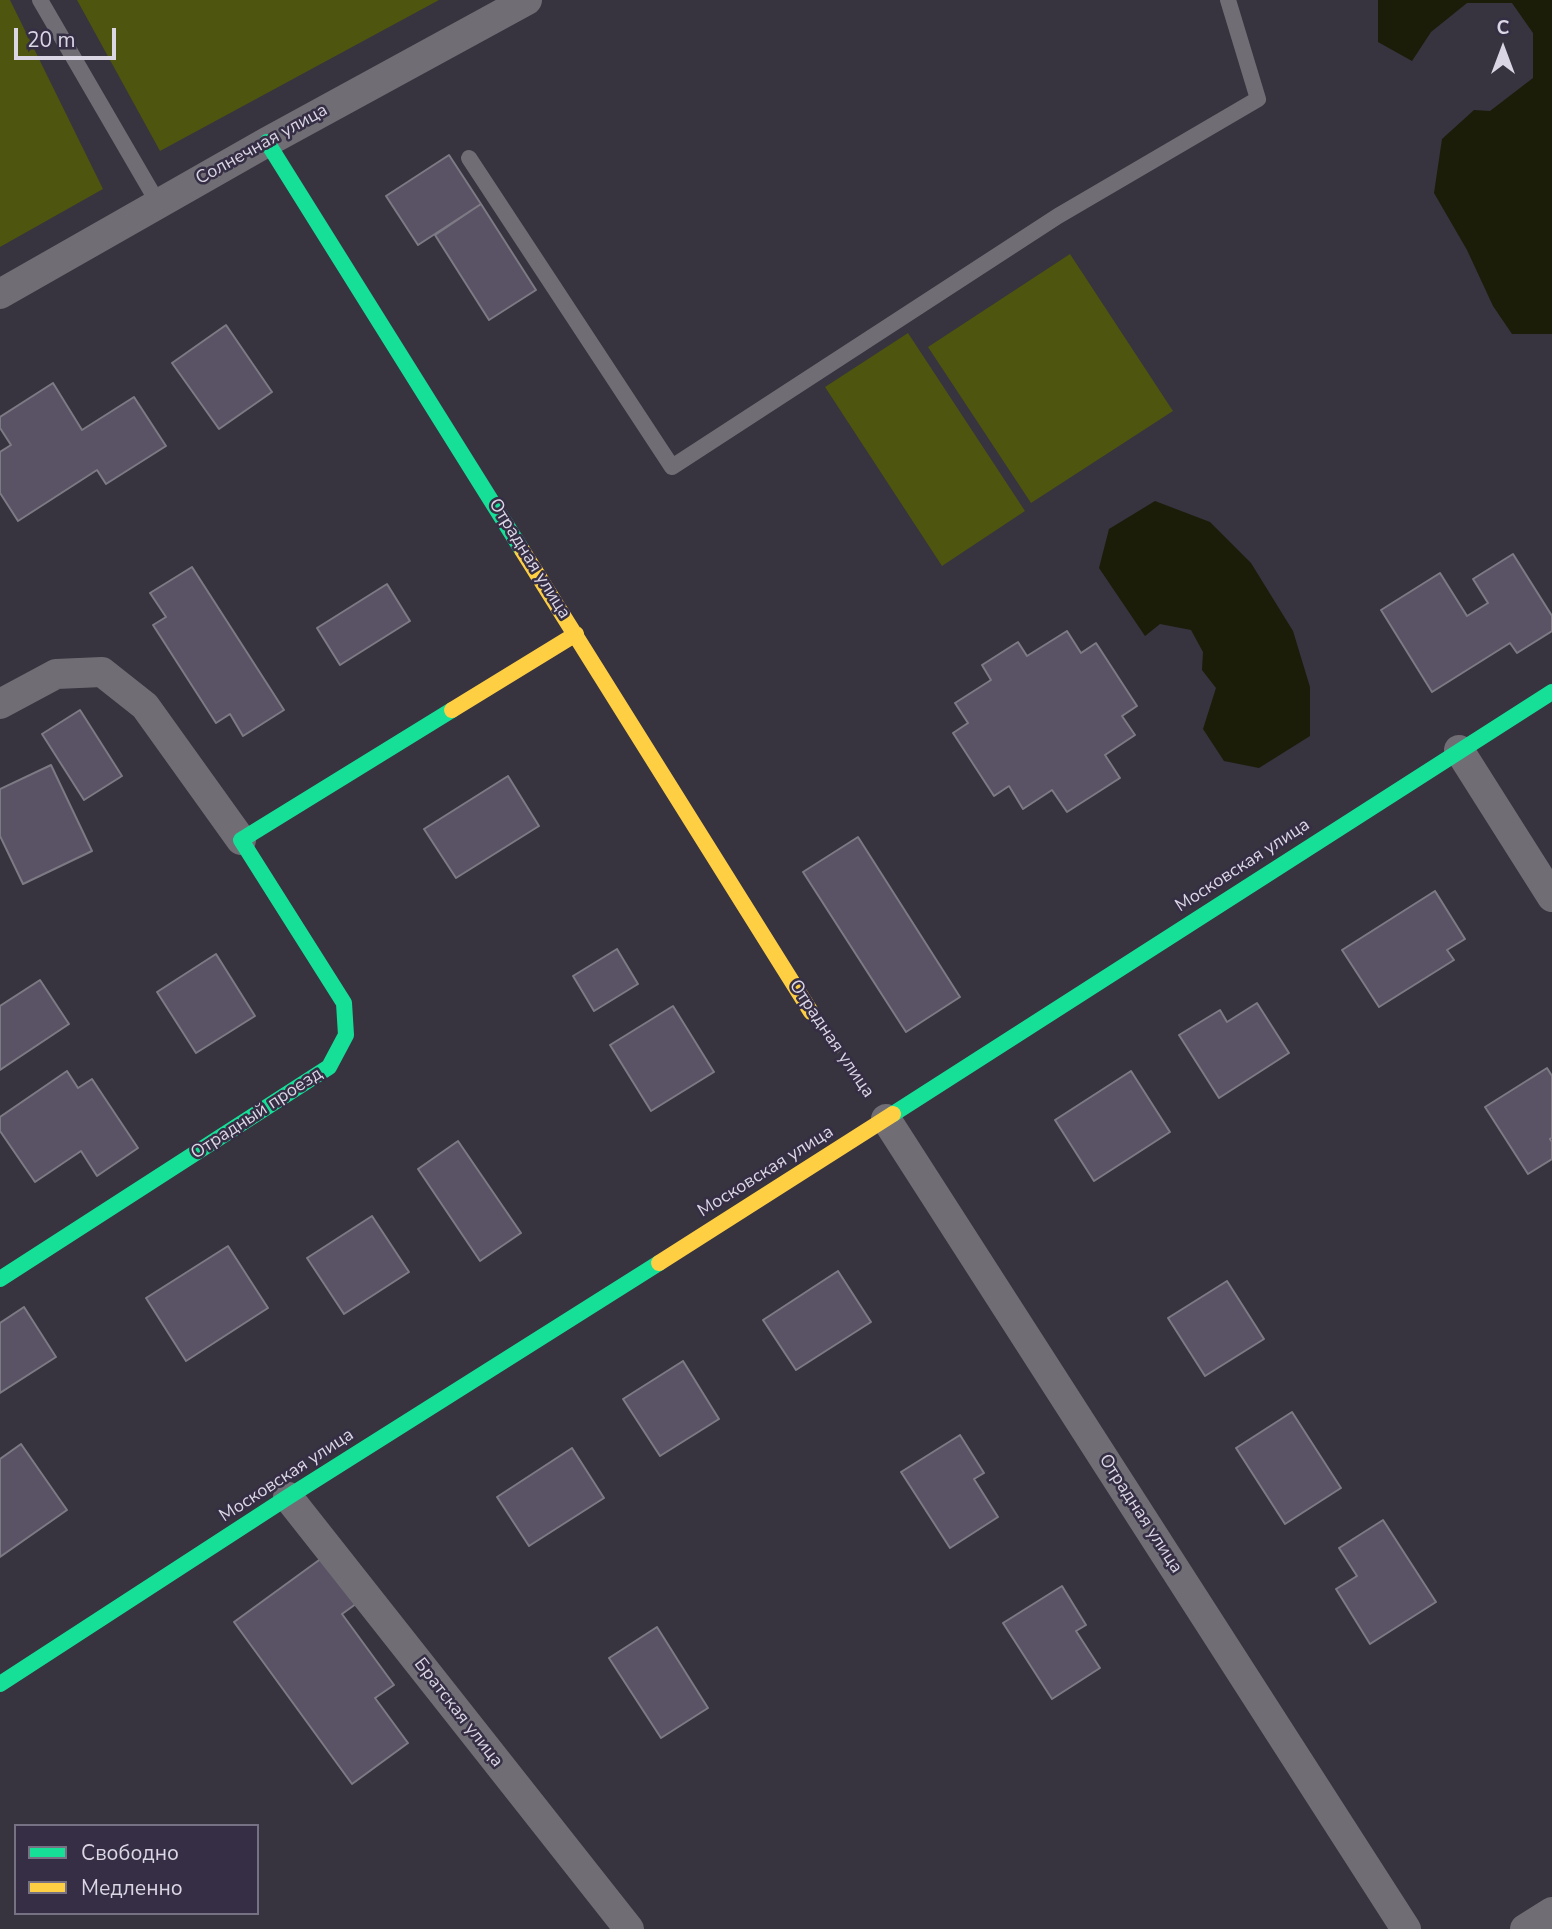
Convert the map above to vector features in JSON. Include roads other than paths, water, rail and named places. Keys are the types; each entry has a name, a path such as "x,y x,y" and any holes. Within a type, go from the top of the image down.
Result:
{"street":[{"name":"Солнечная улица","path":"0,294 267,142 527,0"},
{"name":"Отрадная улица","path":"267,142 811,1012"},
{"path":"241,840 576,634"},
{"name":"Отрадный проезд","path":"0,705 56,674 102,672 145,706 241,840 344,1003 346,1035 329,1067 0,1279"},
{"name":"Московская улица","path":"0,1684 288,1497 886,1119 1552,692"},
{"path":"1459,750 1552,897"},
{"name":"Отрадная улица","path":"886,1119 1406,1929"},
{"name":"Братская улица","path":"288,1497 629,1929"},
{"path":"1525,1929 1552,1912"}],"lane":[{"path":"40,0 158,203"},
{"path":"469,158 672,467 1058,216 1258,99 1228,0"}]}
